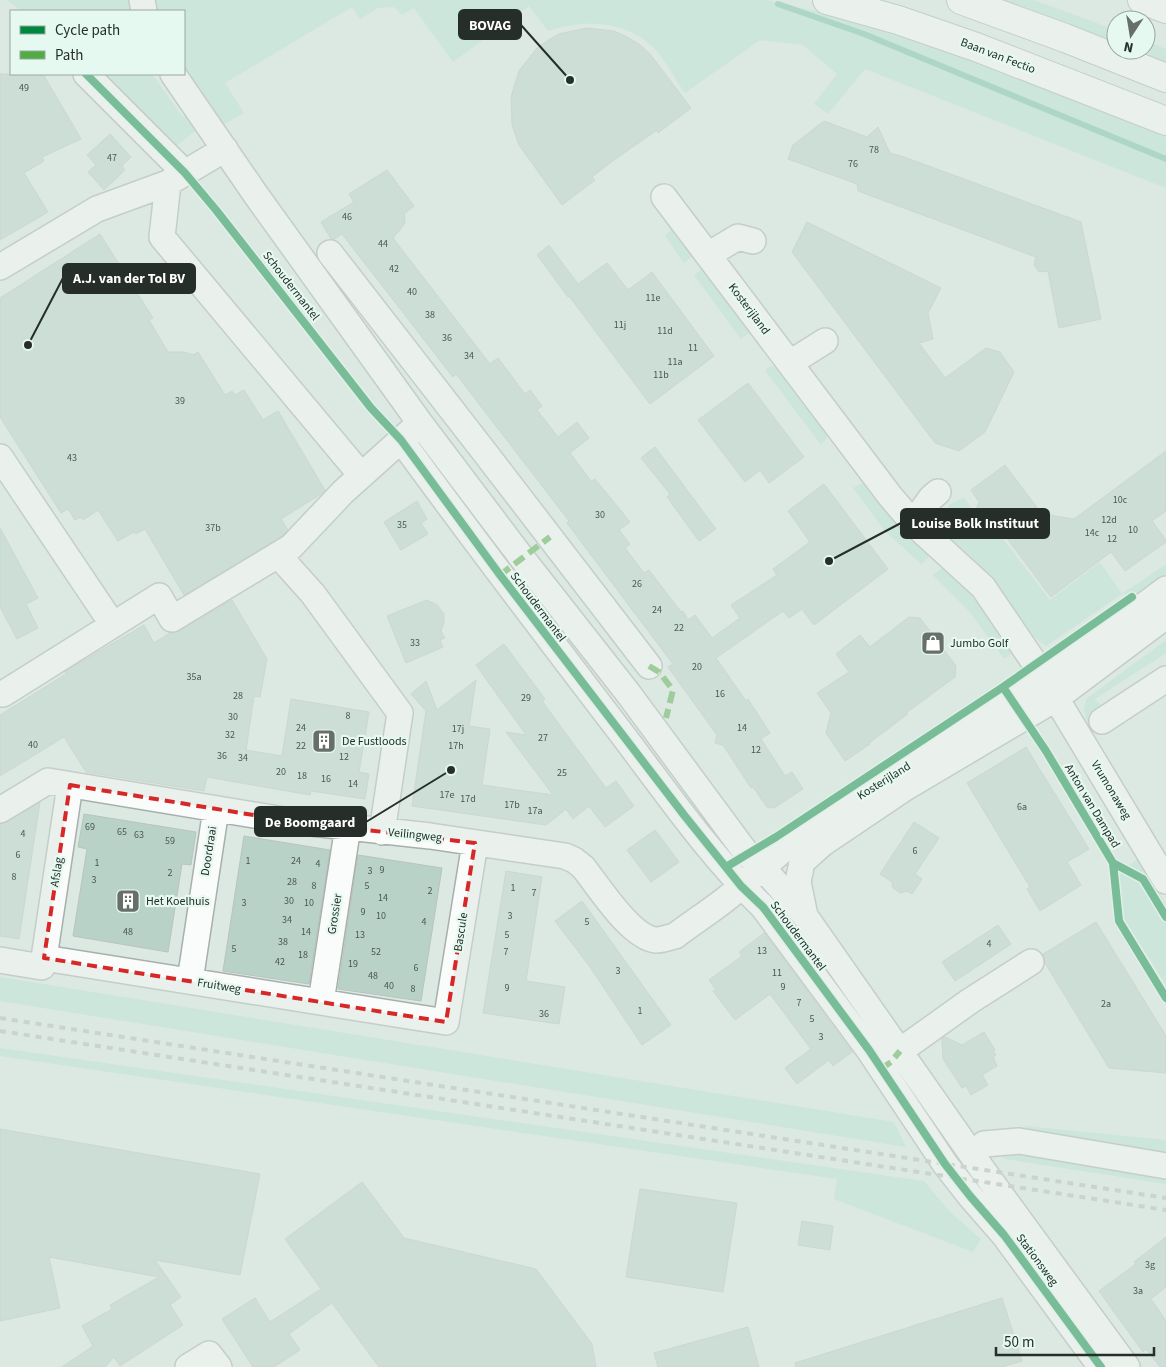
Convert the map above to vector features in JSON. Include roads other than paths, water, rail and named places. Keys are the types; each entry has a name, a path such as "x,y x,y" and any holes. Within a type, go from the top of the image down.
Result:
{"main road":[{"name":"Baan van Fectio","path":"827,0 898,20 976,47 1166,121"},
{"path":"961,0 1166,78"},
{"path":"1142,0 1166,9"}],"street":[{"path":"87,75 176,178"},
{"name":"Schoudermantel","path":"174,75 256,195 420,423 486,512 628,693 747,854 763,868 804,916 987,1176"},
{"path":"0,267 97,209 176,178 225,149"},
{"path":"176,178 162,237 361,475"},
{"name":"Kosterijland","path":"664,196 879,482 913,524 983,587 1036,665 1050,690"},
{"path":"708,255 738,237 753,241"},
{"path":"330,253 649,666"},
{"path":"790,363 825,341"},
{"path":"3,694 159,596 172,619 291,547 361,475 420,423"},
{"name":"Schoudermantel","path":"401,440 512,591 684,815 741,886 763,907 869,1050 951,1171"},
{"path":"0,458 114,625"},
{"path":"486,512 514,490"},
{"path":"913,524 931,498 938,492"},
{"path":"278,554 313,594 400,713 382,832"},
{"name":"Kosterijland","path":"763,868 780,851 809,828 1050,690 1166,590"},
{"name":"Kosterijland","path":"802,862 822,844 1050,690 1166,616"},
{"path":"1102,722 1166,679"},
{"name":"Vrumonaweg","path":"1050,690 1156,849 1166,881"},
{"name":"Veilingweg","path":"0,810 48,781 284,820 430,836 565,856 584,867 628,924 638,934 655,940 675,936 741,886"},
{"name":"Afslag","path":"44,958 70,785"},
{"name":"Doordraai","path":"190,981 216,809"},
{"name":"Grossier","path":"321,1002 348,826"},
{"name":"Bascule","path":"446,1022 475,843"},
{"path":"741,886 763,868 802,862 798,882 804,916"},
{"name":"Fruitweg","path":"0,960 42,967 44,958 446,1022"},
{"path":"900,1051 970,1001 1031,962"},
{"path":"984,1144 1019,1141 1166,1166"},
{"name":"Stationsweg","path":"951,1171 1098,1350 1127,1367"},
{"name":"Stationsweg","path":"987,1176 1098,1350"},
{"path":"188,1367 209,1354 218,1367"}],"waterway":[{"path":"778,4 864,34 1166,159"}],"railway":[{"path":"0,1018 1166,1198"},
{"path":"0,1031 1166,1210"}],"place":[{"name":"BOVAG","path":"570,80"},
{"name":"A.J. van der Tol BV","path":"28,345"},
{"name":"Louise Bolk Instituut","path":"829,561"},
{"name":"Jumbo Golf","path":"933,643"},
{"name":"De Fustloods","path":"324,741"},
{"name":"De Boomgaard","path":"451,770"},
{"name":"Het Koelhuis","path":"128,901"}]}
